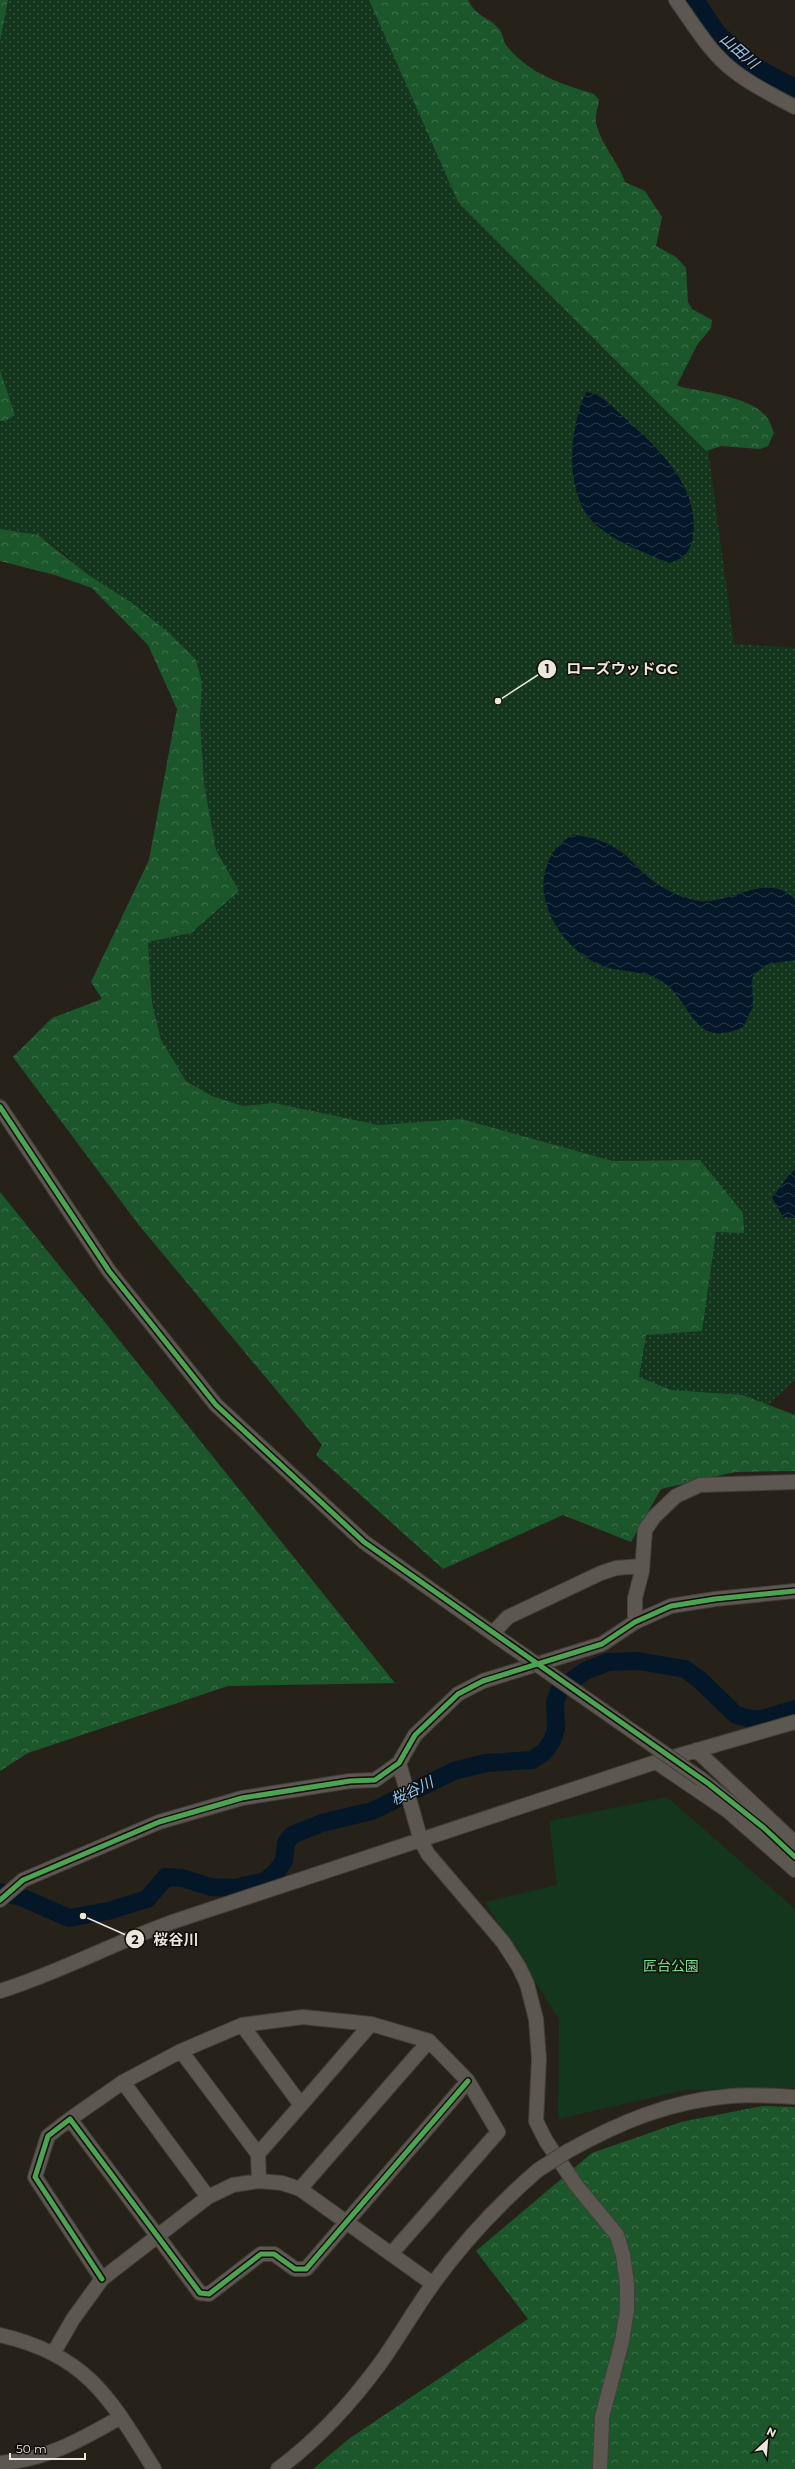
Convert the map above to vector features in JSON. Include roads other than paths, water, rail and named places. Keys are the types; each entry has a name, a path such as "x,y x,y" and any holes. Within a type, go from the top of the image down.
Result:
{"street":[{"path":"676,0 710,48 733,71 758,88 795,107"},
{"path":"0,1107 109,1271 216,1405 364,1542 701,1779 764,1828 795,1857"},
{"path":"635,1622 635,1598 642,1566 644,1530 654,1517 676,1496 700,1485 795,1482"},
{"path":"496,1635 508,1617 601,1573 616,1568 642,1566"},
{"path":"0,1900 23,1880 159,1822 242,1798 350,1781 375,1780 399,1763 415,1735 458,1694 483,1682 602,1644 635,1622 671,1606 715,1599 795,1591"},
{"path":"0,1991 97,1955 150,1930 656,1762 795,1722"},
{"path":"696,1750 795,1843"},
{"path":"656,1762 728,1811 795,1870"},
{"path":"399,1763 421,1841 428,1854 503,1942 527,1984 536,2019 539,2059 536,2121 546,2141 576,2185 617,2235 623,2255 627,2284 627,2310 622,2341 602,2418 600,2469"},
{"path":"102,2279 35,2177 48,2136 123,2082 181,2051 242,2025 303,2017 371,2024 428,2041 468,2081 498,2132 391,2254"},
{"path":"258,2154 371,2024"},
{"path":"242,2025 302,2105"},
{"path":"300,2189 428,2041"},
{"path":"181,2051 258,2154 259,2181"},
{"path":"70,2119 200,2293 208,2294 261,2254 274,2254 295,2270 306,2269 468,2081"},
{"path":"123,2082 208,2197"},
{"path":"278,2469 320,2433 351,2399 379,2365 433,2284 510,2194 538,2170 610,2127 639,2116 673,2106 731,2096 795,2097"},
{"path":"54,2352 73,2319 102,2279 208,2197 233,2185 259,2181 282,2184 300,2189 433,2284"},
{"path":"0,2335 28,2341 54,2352 88,2376 121,2416 154,2469"},
{"path":"0,2463 35,2457 64,2448 121,2416"}],"water":[{"path":"586,392 603,398 639,431 664,456 684,485 690,501 693,518 693,536 691,546 683,557 669,563 621,542 596,525 585,512 578,497 572,461 576,424 580,407"},
{"path":"573,835 593,838 612,846 624,854 658,885 675,894 694,900 706,901 719,899 758,889 771,888 783,891 795,899 795,960 768,964 754,974 752,980 753,1007 743,1027 726,1033 712,1033 702,1028 670,987 658,979 644,974 600,965 577,951 567,941 551,917 546,904 544,878 547,865 553,853 561,843"},
{"path":"795,1169 795,1218 783,1217 772,1198"}],"waterway":[{"name":"山田川","path":"695,0 718,34 752,65 795,88"},
{"name":"桜谷川","path":"0,1892 21,1897 69,1918 108,1911 147,1899 166,1877 182,1878 211,1887 235,1888 265,1881 276,1872 284,1861 286,1843 292,1835 322,1823 372,1811 454,1771 485,1763 532,1760 544,1752 552,1741 556,1729 555,1702 560,1689 585,1671 608,1662 638,1661 685,1669 700,1680 736,1715 752,1719 762,1719 795,1709"}],"place":[{"name":"ローズウッドGC","path":"498,701"},
{"name":"桜谷川","path":"83,1916"}],"park label":[{"name":"匠台公園","path":"671,1966"}]}
